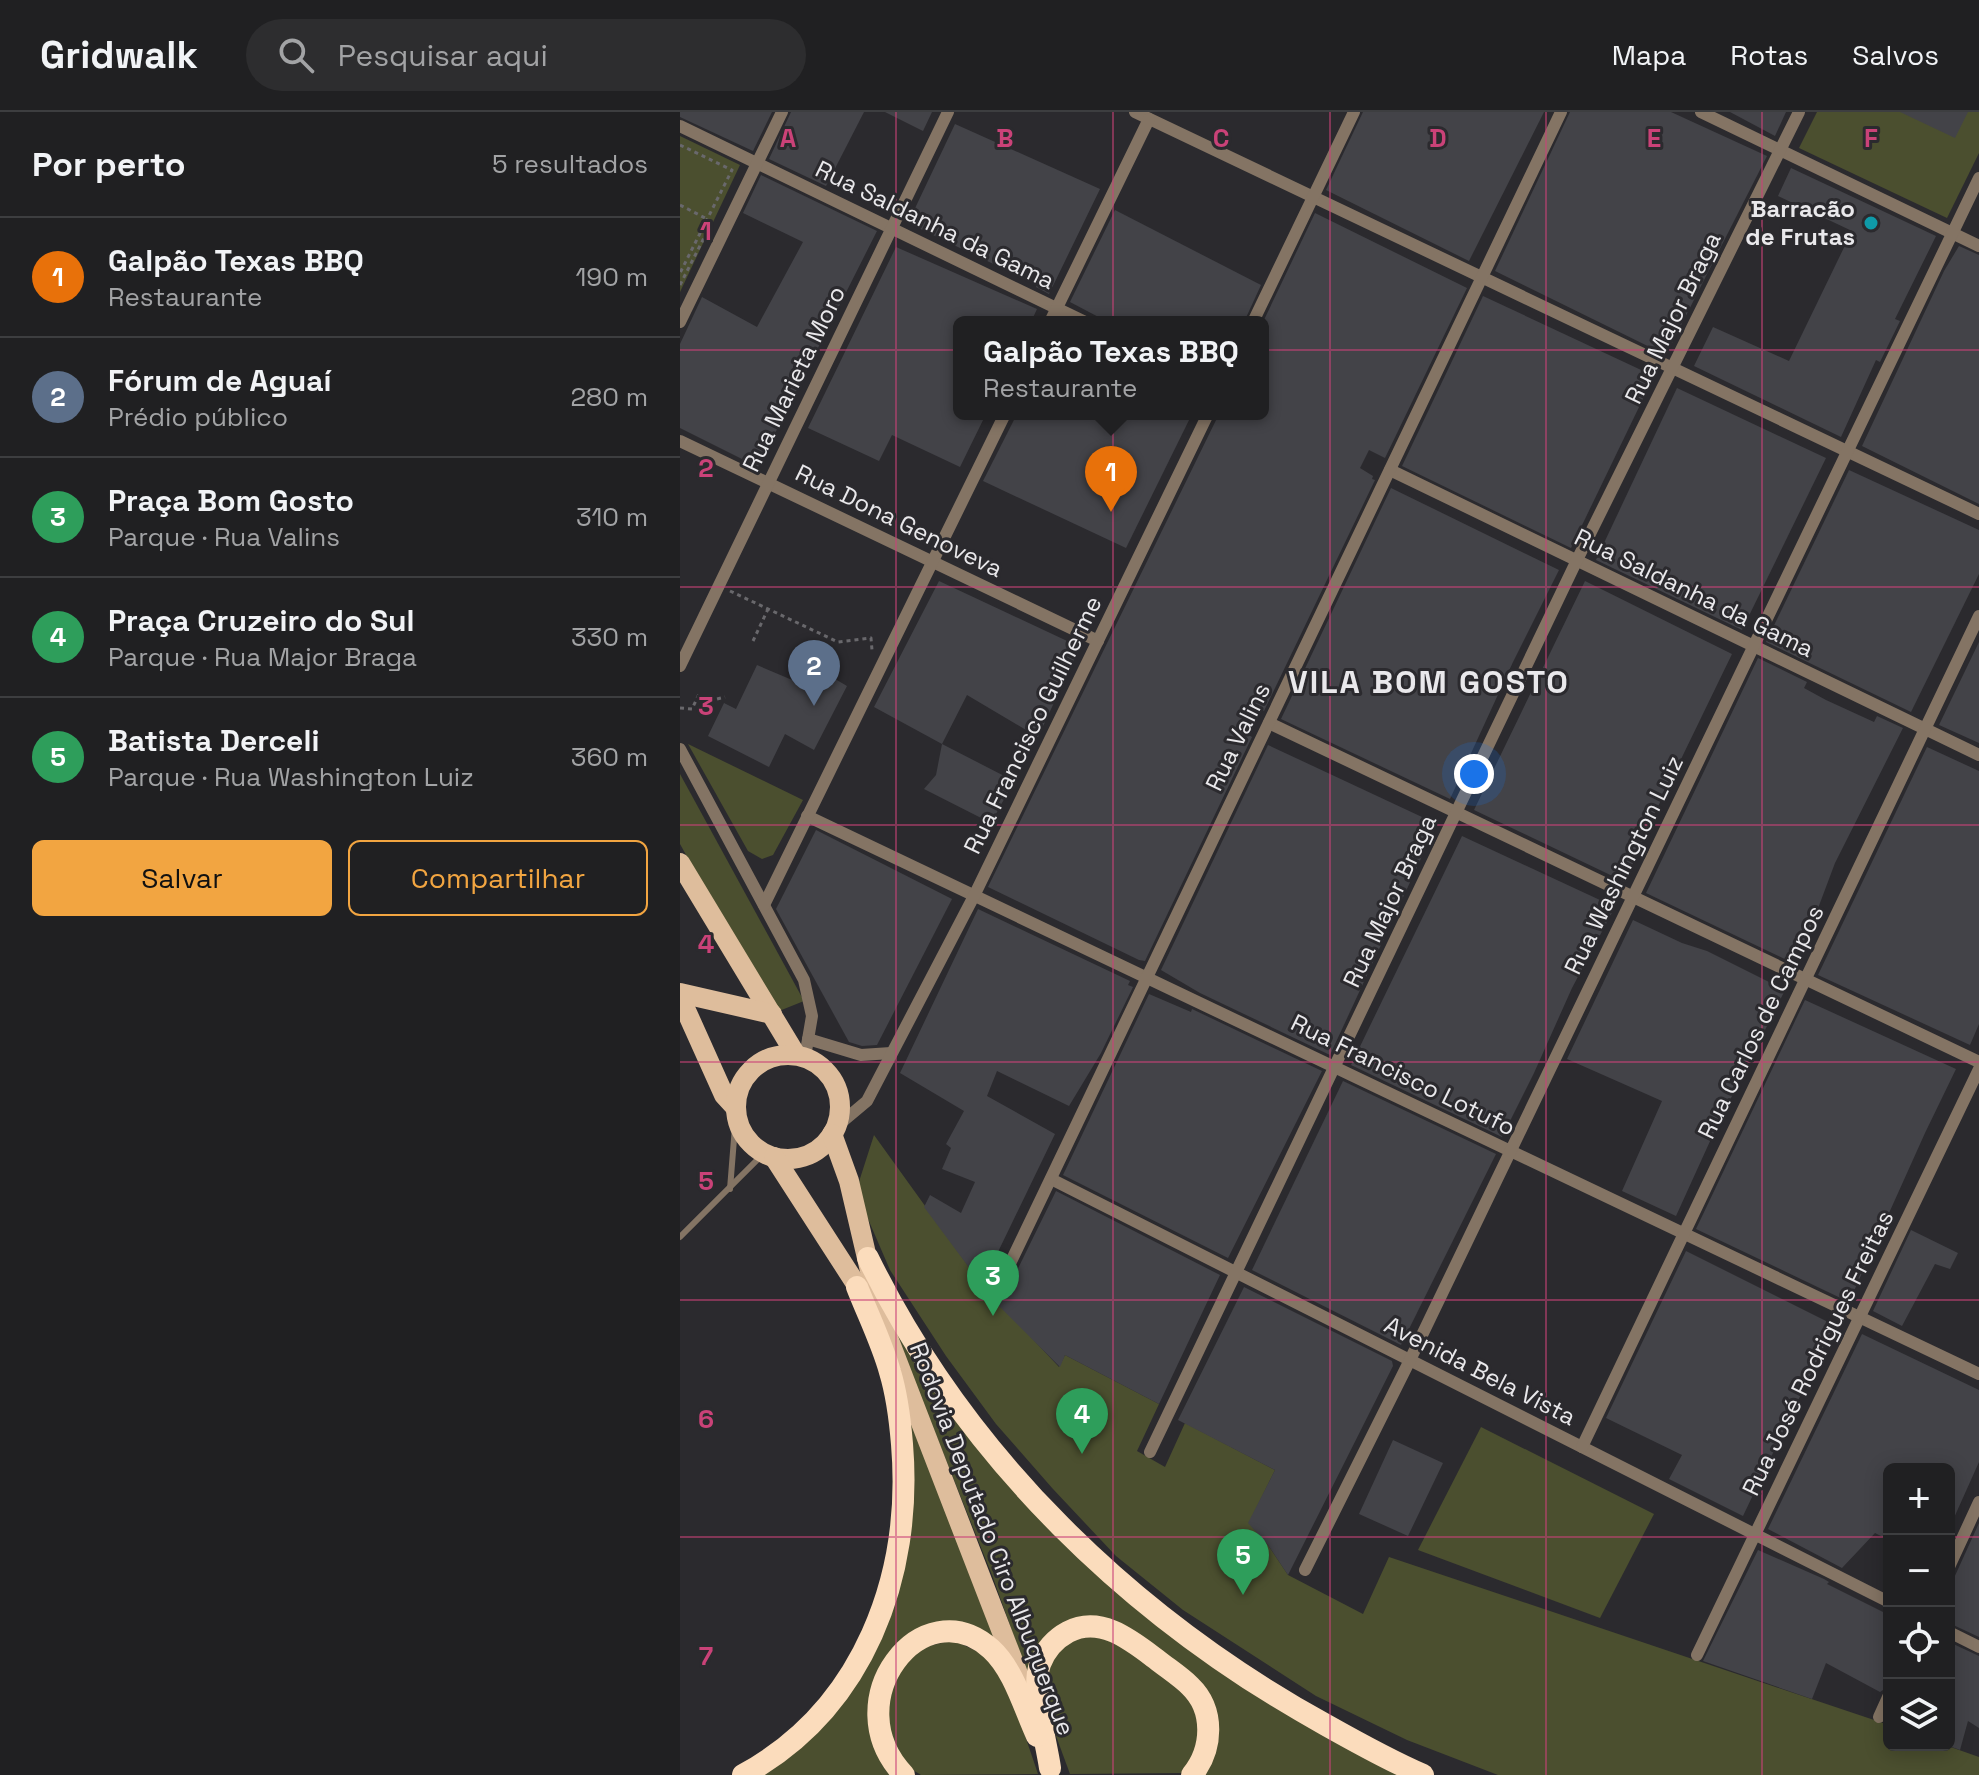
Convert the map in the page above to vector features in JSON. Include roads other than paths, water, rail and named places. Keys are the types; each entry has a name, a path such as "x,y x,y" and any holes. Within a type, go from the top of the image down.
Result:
{"highway":[{"path":"868,1258 903,1326 933,1373 983,1440 1024,1489 1118,1581 1172,1625 1288,1704 1423,1775"},
{"path":"743,1775 805,1730 831,1703 870,1642 891,1585 903,1517 901,1433 890,1372 857,1287"},
{"path":"1052,1771 1037,1688 1039,1666 1047,1650 1061,1636 1078,1627 1099,1627 1132,1641 1190,1686 1201,1699 1209,1733 1200,1765 1192,1775"},
{"path":"904,1775 885,1751 879,1732 879,1696 903,1652 916,1640 955,1632 974,1637 1005,1664 1052,1771"}],"main road":[{"path":"680,863 772,1014 832,1080 839,1095 840,1111 834,1130 821,1147 807,1155 790,1159 769,1155 745,1137 736,1110 724,1095 680,995"},
{"path":"680,995 772,1014"},
{"path":"736,1110 738,1090 746,1075 758,1064 773,1056 803,1051"},
{"name":"Rodovia Deputado Ciro Albuquerque","path":"834,1130 882,1322 995,1610 1052,1771"},
{"name":"Rodovia Deputado Ciro Albuquerque","path":"769,1155 882,1322"}],"street":[{"path":"680,322 782,112"},
{"name":"Rua Marieta Moro","path":"680,666 948,112"},
{"path":"1135,112 1979,514"},
{"path":"1256,316 1354,112"},
{"name":"Rua Valins","path":"995,1295 1561,112"},
{"path":"1701,112 1979,246"},
{"name":"Rua Major Braga","path":"1150,1452 1577,560 1799,112"},
{"path":"1053,316 1149,119"},
{"name":"Rua Saldanha da Gama","path":"680,126 1073,316"},
{"name":"Rua Washington Luiz","path":"1305,1570 1410,1360 1979,178"},
{"path":"764,905 1002,420"},
{"name":"Rua Francisco Guilherme","path":"834,1130 867,1101 974,896 1205,420"},
{"name":"Rua Dona Genoveva","path":"680,441 1098,641"},
{"name":"Rua Saldanha da Gama","path":"1390,470 1979,755"},
{"name":"Rua Carlos de Campos","path":"1582,1447 1979,616"},
{"path":"1269,723 1979,1062"},
{"path":"680,749 804,980 812,1016 803,1051 861,1055 891,1053"},
{"name":"Rua Francisco Lotufo","path":"807,816 1979,1374"},
{"name":"Rua José Rodrigues Freitas","path":"1697,1655 1979,1069"},
{"name":"Avenida Bela Vista","path":"1051,1179 1883,1599"},
{"path":"1955,1554 1979,1502"},
{"path":"1955,1635 1979,1647"},
{"path":"1879,1717 1883,1708"}],"lane":[{"path":"730,1189 736,1110"},
{"path":"680,1237 769,1155"}],"place":[{"name":"Barracão de Frutas","path":"1871,223"},
{"name":"Galpão Texas BBQ","path":"1111,512"},
{"name":"Fórum de Aguaí","path":"814,706"},
{"name":"Praça Bom Gosto","path":"993,1316"},
{"name":"Praça Cruzeiro do Sul","path":"1082,1454"},
{"name":"Batista Derceli","path":"1243,1595"}],"district":[{"name":"VILA BOM GOSTO","path":"1429,682"}]}
